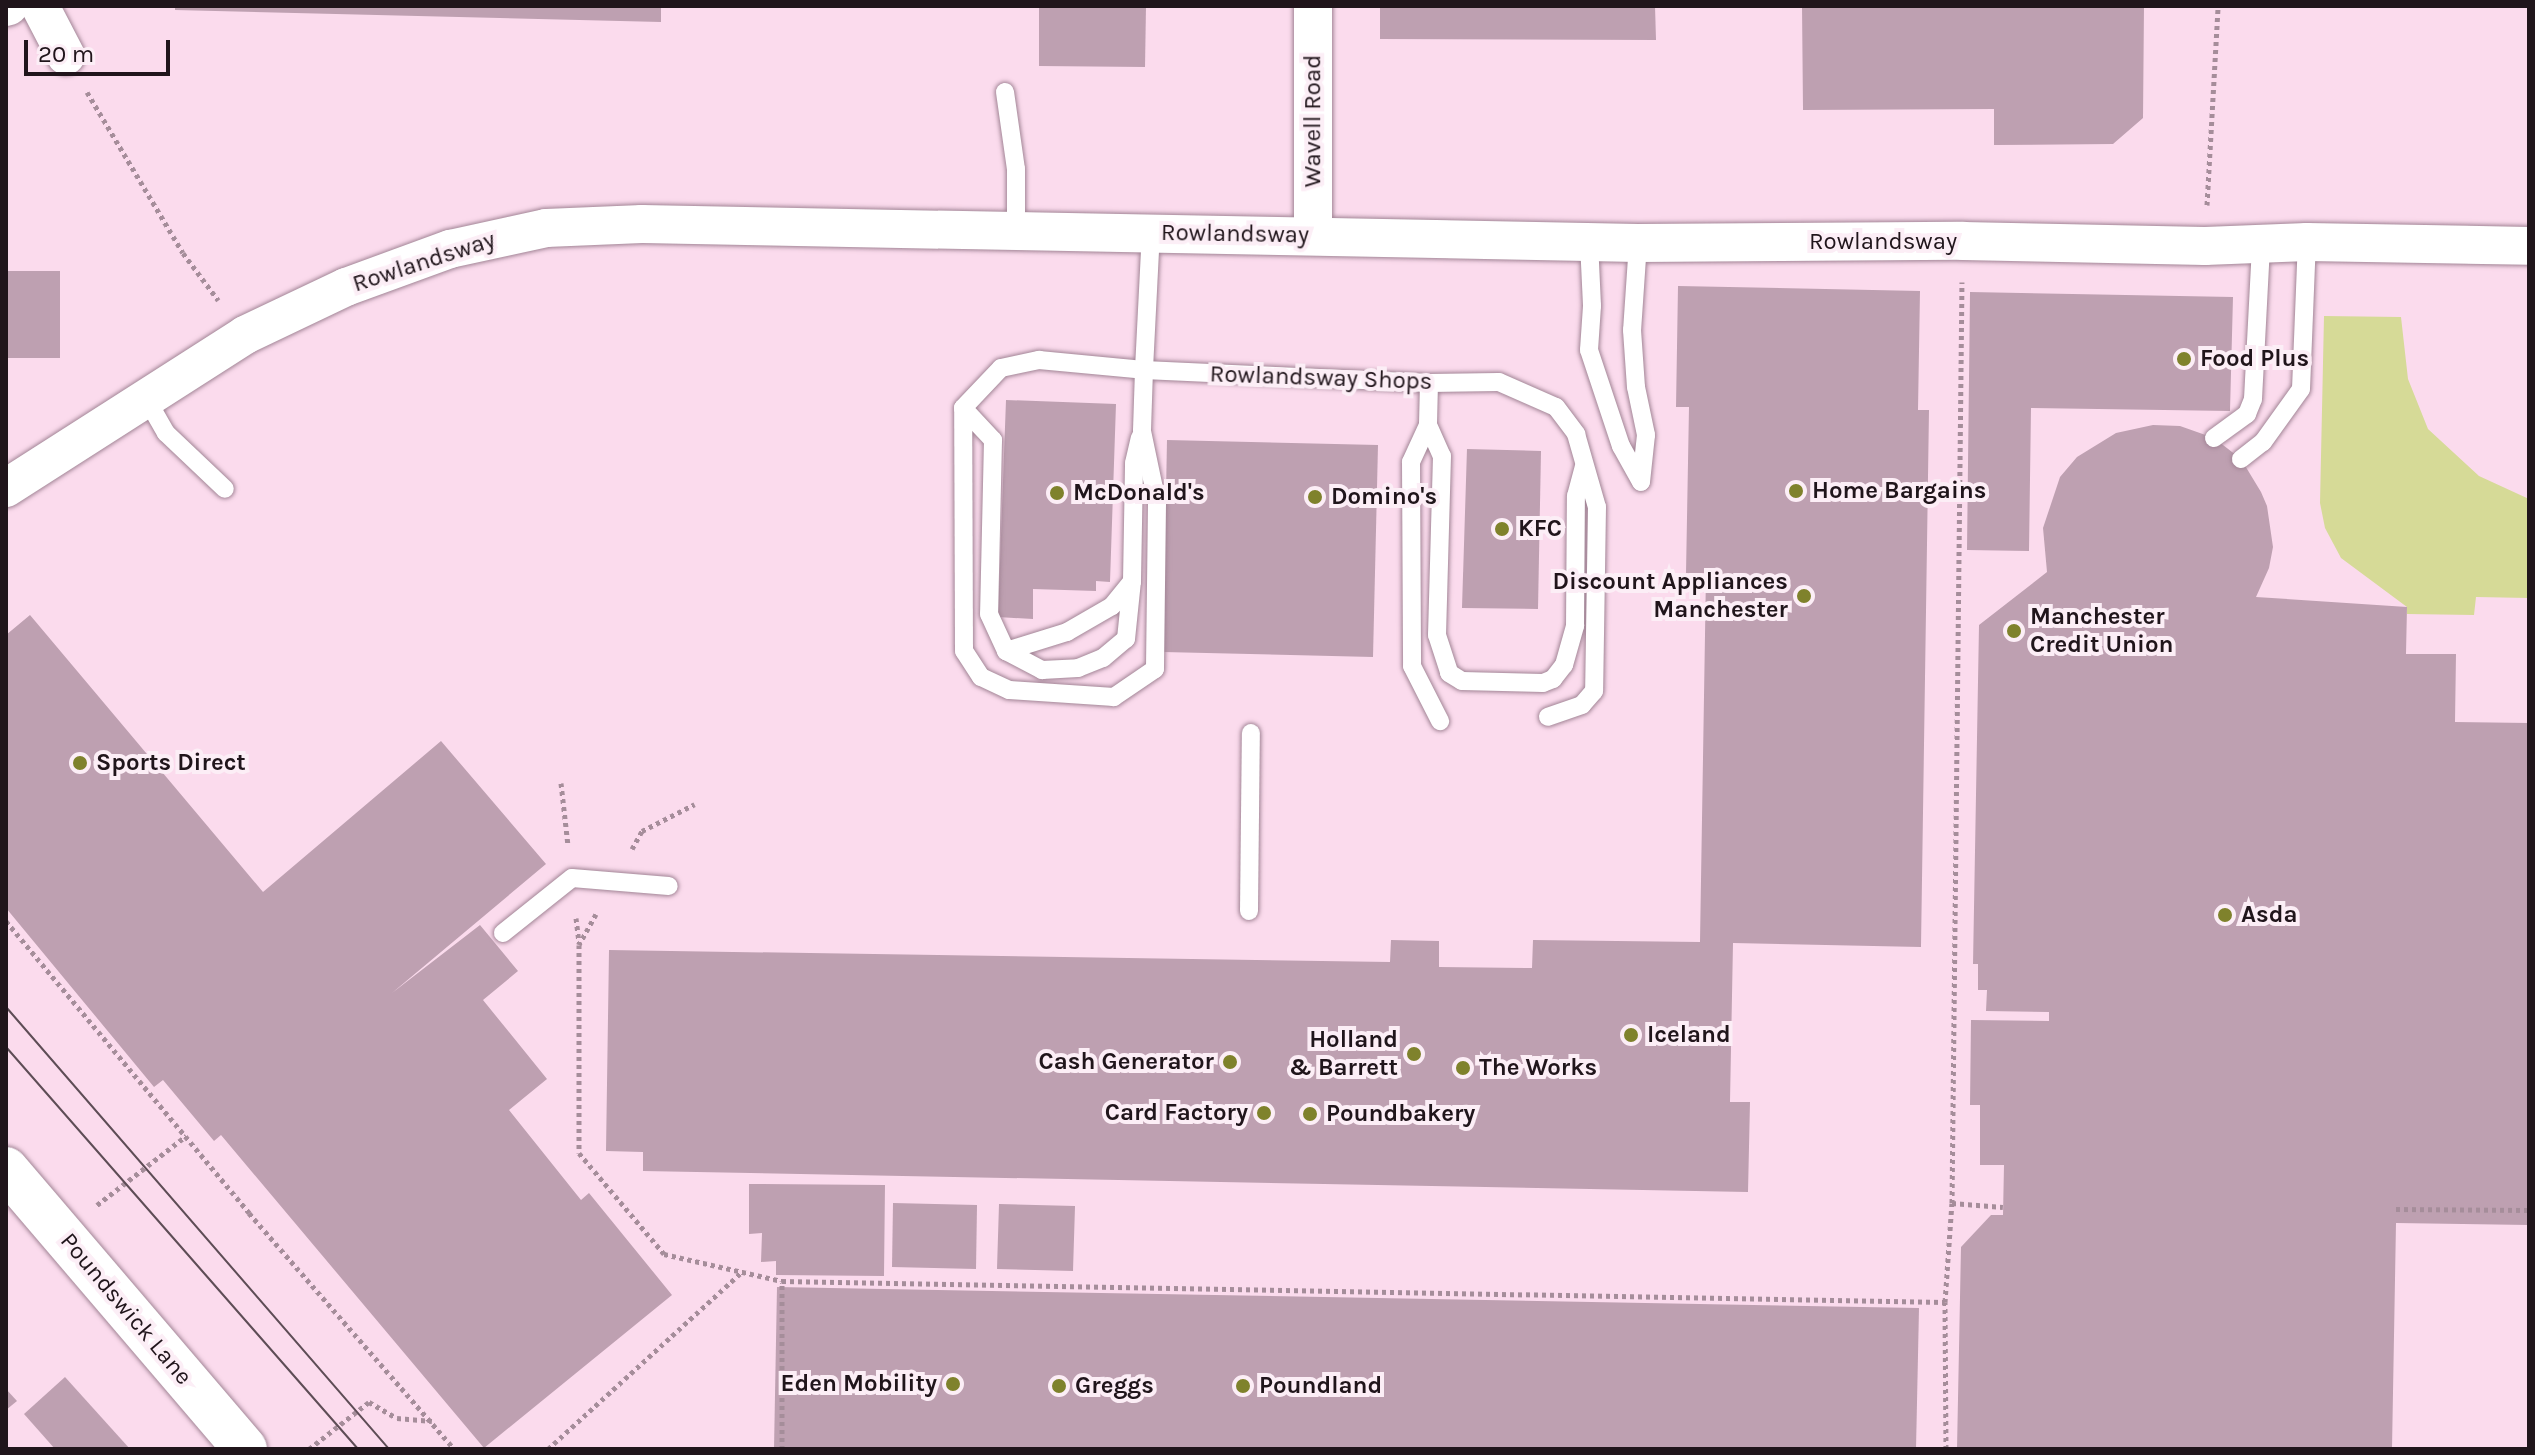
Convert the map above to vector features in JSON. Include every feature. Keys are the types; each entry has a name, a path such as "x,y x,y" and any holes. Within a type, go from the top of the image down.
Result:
{"street":[{"path":"40,6 66,56"},
{"name":"Wavell Road","path":"1313,6 1313,236"},
{"name":"Rowlandsway","path":"6,488 245,335 346,287 450,249 546,228 642,224 1151,231 1638,243 1963,241 2205,246 2307,242 2529,246"},
{"name":"Poundswick Lane","path":"6,1169 245,1449"}],"lane":[{"path":"1005,92 1016,169 1016,230"},
{"path":"963,408 993,440 989,614 1006,651 1042,670 1078,668 1103,658 1126,639 1132,581 1134,463 1142,431 1151,231"},
{"path":"1589,242 1592,306 1589,350 1621,446 1641,482 1646,435 1636,387 1632,330 1638,243"},
{"path":"2241,459 2263,442 2301,389 2307,242"},
{"path":"2214,438 2247,414 2253,399 2261,244"},
{"name":"Rowlandsway Shops","path":"963,408 1001,368 1039,360 1144,370 1429,383 1499,382 1556,407 1576,434 1584,463"},
{"path":"1429,383 1428,425 1411,462 1412,666 1440,721"},
{"path":"146,398 166,433 225,489"},
{"path":"963,408 964,651 981,677 1009,690 1114,697 1155,669 1157,503 1142,431"},
{"path":"1428,425 1442,456 1437,635 1449,673 1462,681 1543,683 1553,679 1564,665 1575,626 1576,496 1584,463"},
{"path":"1548,717 1582,705 1594,691 1597,507 1584,463"},
{"path":"1006,651 1067,632 1112,606 1132,581"},
{"path":"1249,911 1251,733"},
{"path":"503,933 572,878 669,886"}],"path":[{"path":"2205,246 2218,6"},
{"path":"66,56 183,253 245,335"},
{"path":"1946,1449 1945,1302 1952,1203 1963,241"},
{"path":"695,804 642,831 579,945 579,1153 664,1254 782,1281 1945,1302"},
{"path":"6,921 454,1449"},
{"path":"61,1232 186,1136"},
{"path":"1952,1203 2003,1207"},
{"path":"2396,1209 2529,1210"},
{"path":"548,1449 741,1272"},
{"path":"782,1281 782,1449"},
{"path":"309,1449 369,1402 397,1418 433,1421"}],"green space":[{"path":"2324,316 2401,317 2408,379 2428,429 2479,476 2529,499 2529,598 2476,597 2474,615 2407,614 2407,607 2341,558 2325,528 2320,503"}],"building":[{"path":"175,6 661,6 661,22 175,10"},
{"path":"1039,6 1146,6 1145,67 1039,66"},
{"path":"1380,6 1655,6 1656,40 1380,39"},
{"path":"1802,6 2144,6 2143,118 2113,144 1994,145 1994,109 1803,110"},
{"path":"6,271 60,271 60,358 6,358"},
{"path":"1678,286 1920,291 1918,410 1929,410 1921,947 1733,943 1730,1102 1750,1102 1748,1192 643,1171 643,1152 606,1151 609,950 1390,962 1391,940 1439,941 1439,967 1532,968 1533,940 1700,942 1706,573 1686,573 1689,407 1676,407"},
{"path":"1970,292 2233,297 2230,411 2031,408 2029,551 1967,550"},
{"name":"McDonald's","path":"1006,400 1116,404 1110,582 1096,581 1096,591 1033,589 1033,619 998,617"},
{"path":"2153,425 2180,426 2214,438 2241,459 2261,492 2267,506 2273,547 2269,568 2256,597 2407,607 2406,654 2456,654 2455,722 2529,723 2529,1225 2396,1223 2392,1449 1957,1449 1961,1247 1991,1215 2003,1215 2004,1165 1980,1165 1980,1105 1970,1105 1971,1020 2049,1021 2049,1012 1986,1011 1987,990 1978,990 1978,964 1973,964 1979,625 2047,572 2043,528 2060,477 2077,457 2116,433"},
{"path":"1167,440 1378,445 1373,657 1163,652"},
{"name":"KFC","path":"1467,449 1541,451 1538,609 1462,608"},
{"path":"30,615 263,892 441,741 546,864 392,993 480,925 518,971 483,1000 547,1079 509,1110 581,1200 589,1193 672,1295 484,1448 221,1135 214,1141 163,1080 154,1087 6,908 6,635"},
{"path":"749,1184 885,1185 884,1276 776,1275 776,1261 761,1262 762,1233 749,1234"},
{"path":"893,1203 977,1205 976,1269 892,1267"},
{"path":"999,1204 1075,1206 1073,1271 997,1269"},
{"path":"777,1287 1919,1308 1916,1449 774,1449"},
{"path":"65,1377 130,1449 55,1449 24,1414"},
{"path":"6,1389 17,1401 6,1410"}],"tram line":[{"path":"6,1007 389,1449"},
{"path":"6,1047 358,1449"}],"place":[{"name":"Food Plus","path":"2184,359"},
{"name":"Home Bargains","path":"1796,491"},
{"name":"McDonald's","path":"1057,493"},
{"name":"Domino's","path":"1315,497"},
{"name":"KFC","path":"1502,529"},
{"name":"Discount Appliances Manchester","path":"1804,596"},
{"name":"Manchester Credit Union","path":"2014,631"},
{"name":"Sports Direct","path":"80,763"},
{"name":"Asda","path":"2225,915"},
{"name":"Iceland","path":"1631,1035"},
{"name":"Holland & Barrett","path":"1414,1054"},
{"name":"Cash Generator","path":"1230,1062"},
{"name":"The Works","path":"1463,1068"},
{"name":"Card Factory","path":"1264,1113"},
{"name":"Poundbakery","path":"1310,1114"},
{"name":"Eden Mobility","path":"953,1384"},
{"name":"Greggs","path":"1059,1386"},
{"name":"Poundland","path":"1243,1386"}]}
